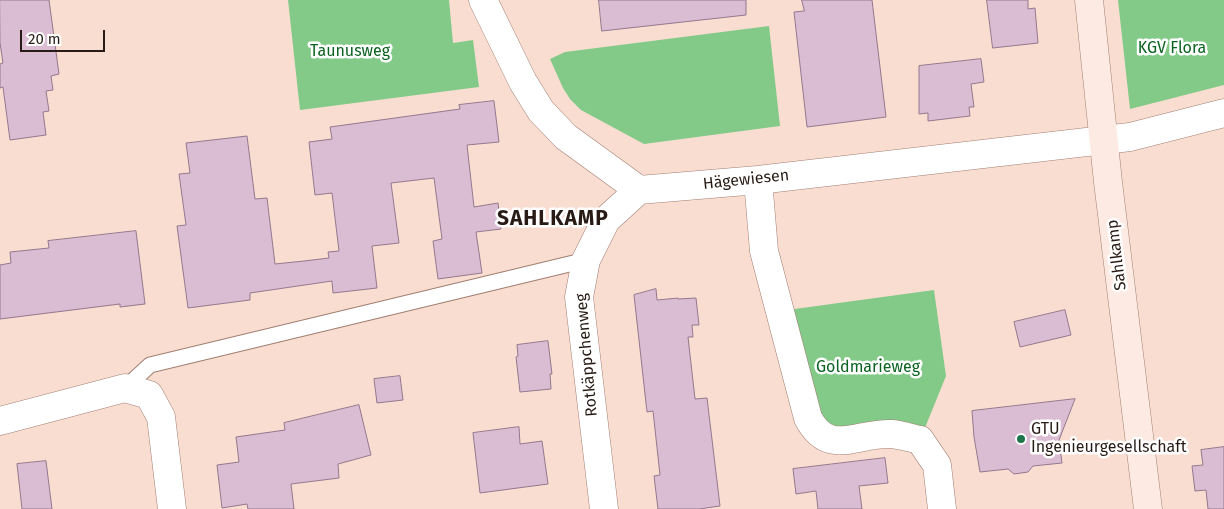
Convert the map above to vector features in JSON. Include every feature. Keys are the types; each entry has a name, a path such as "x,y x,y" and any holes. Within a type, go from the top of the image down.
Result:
{"street":[{"path":"483,0 523,82 541,111 566,137 639,190"},
{"name":"Sahlkamp","path":"1089,0 1148,509"},
{"name":"Hägewiesen","path":"639,190 758,180 1130,137 1224,113"},
{"path":"758,180 764,251 808,418 814,430 823,437 833,441 892,434 920,440 936,465 942,509"},
{"name":"Rotkäppchenweg","path":"604,509 579,297 586,260 606,220 639,190"},
{"path":"0,421 137,391 161,417 172,509"}],"lane":[{"path":"137,391 150,365 586,260"}],"green space":[{"name":"Taunusweg","path":"288,0 449,0 453,43 473,40 479,87 300,110"},
{"name":"KGV Flora","path":"1118,0 1224,0 1224,85 1130,109"},
{"path":"769,26 780,126 644,144 581,110 570,99 563,88 550,59 565,52"},
{"name":"Goldmarieweg","path":"934,290 946,376 920,440 823,437 780,311"}],"building":[{"path":"0,0 49,0 59,74 51,76 53,90 46,91 49,111 43,112 46,135 10,140 3,87 0,88 0,64 3,63 0,43"},
{"path":"599,0 746,0 746,15 602,31"},
{"path":"802,0 872,0 886,117 807,127 794,12 804,11"},
{"path":"987,0 1028,0 1028,9 1035,8 1038,43 993,48"},
{"path":"981,59 984,82 971,84 974,107 969,107 970,116 928,121 928,113 919,114 919,66"},
{"path":"494,101 499,142 467,145 474,207 498,203 501,229 476,232 482,273 438,279 433,241 442,239 434,178 391,183 399,243 372,246 377,288 333,293 332,281 250,293 250,300 188,308 177,226 186,225 179,174 190,173 186,143 247,136 255,199 267,198 275,264 329,258 328,252 339,251 332,193 315,195 309,142 332,139 330,127 460,109 459,105"},
{"path":"136,231 145,304 120,307 120,304 0,319 0,265 11,263 10,252 49,248 48,241"},
{"path":"656,289 657,300 696,298 699,325 692,325 693,337 688,337 695,399 707,398 720,506 699,509 658,509 654,476 660,475 653,411 647,412 634,295"},
{"path":"1065,310 1071,335 1020,347 1014,322"},
{"path":"548,341 552,374 550,374 551,389 520,392 516,357 518,356 517,345"},
{"path":"400,376 403,400 377,403 374,379"},
{"path":"1075,399 1059,440 1062,463 1033,466 1028,472 1014,474 1008,469 980,472 972,411"},
{"path":"359,405 371,455 338,464 339,478 291,484 294,509 248,509 247,504 222,508 217,465 239,462 236,437 285,430 284,423"},
{"path":"519,427 520,444 542,441 548,484 480,493 473,433"},
{"path":"1224,447 1224,509 1208,509 1206,490 1195,491 1192,466 1203,465 1201,450"},
{"path":"885,458 888,483 859,486 862,509 818,509 816,491 796,494 793,469"},
{"path":"46,461 52,509 22,509 17,464"}],"place":[{"name":"GTU Ingenieurgesellschaft","path":"1021,439"}],"district":[{"name":"SAHLKAMP","path":"553,219"}]}
